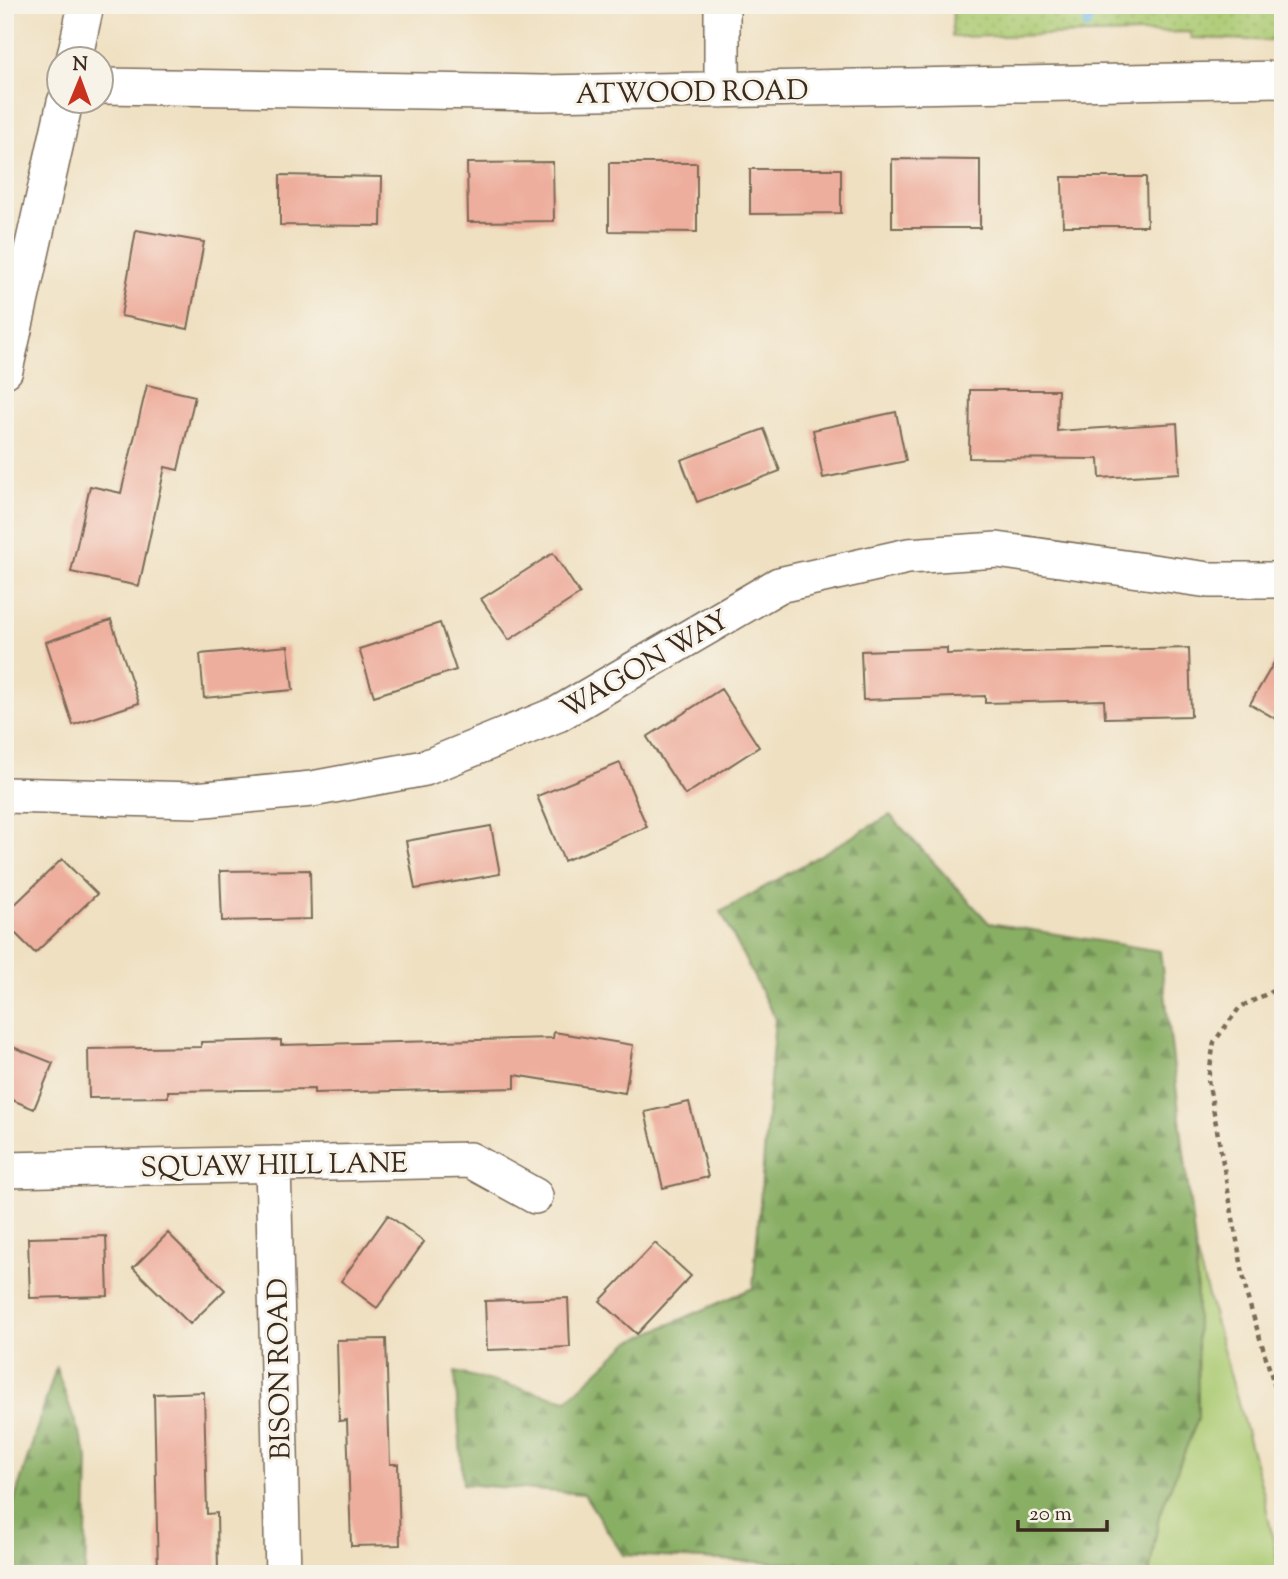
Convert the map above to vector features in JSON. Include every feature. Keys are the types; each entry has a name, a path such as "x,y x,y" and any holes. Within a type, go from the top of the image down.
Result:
{"street":[{"path":"77,46 86,5"},
{"path":"722,5 722,90"},
{"name":"ATWOOD ROAD","path":"116,86 542,93 1283,79"},
{"path":"5,370 62,116"},
{"name":"WAGON WAY","path":"5,795 195,800 313,789 425,768 558,714 779,585 908,555 997,550 1209,580 1283,580"},
{"name":"SQUAW HILL LANE","path":"5,1170 470,1160 535,1196"},
{"name":"BISON ROAD","path":"274,1164 283,1574"}],"path":[{"path":"1283,986 1240,1007 1213,1042 1208,1080 1247,1296 1283,1413"}],"green space":[{"path":"953,5 1283,5 1283,41 1191,38 1190,32 952,37"},
{"path":"890,815 989,923 1160,951 1196,1253 1198,1418 1159,1516 1149,1574 891,1574 816,1565 623,1555 584,1494 463,1484 455,1372 567,1400 629,1342 753,1288 775,1019 721,912"},
{"path":"1196,1253 1263,1491 1280,1574 1149,1574 1159,1516 1198,1418"},
{"path":"56,1368 88,1458 85,1574 5,1574 5,1530"}],"building":[{"path":"892,159 980,160 980,228 892,228"},
{"path":"553,162 554,221 468,222 467,163"},
{"path":"609,163 697,163 697,232 609,231"},
{"path":"750,169 841,169 841,213 750,214"},
{"path":"280,175 382,177 381,226 280,225"},
{"path":"1062,177 1146,177 1147,226 1063,226"},
{"path":"136,230 204,242 188,329 121,316"},
{"path":"147,385 195,396 178,470 165,467 139,586 71,572 90,486 121,493"},
{"path":"970,390 1058,390 1057,431 1177,423 1180,473 1100,478 1099,459 969,458"},
{"path":"896,412 906,461 823,478 813,430"},
{"path":"764,429 780,471 697,502 681,460"},
{"path":"553,553 580,594 509,640 481,599"},
{"path":"111,620 139,703 73,725 46,642"},
{"path":"440,623 456,670 374,696 359,649"},
{"path":"288,646 293,690 204,698 200,654"},
{"path":"1283,647 1283,723 1250,704"},
{"path":"947,648 947,654 1189,648 1191,716 1105,718 1104,700 985,703 985,696 863,700 861,651"},
{"path":"721,689 759,747 685,795 647,737"},
{"path":"620,763 647,827 564,861 537,796"},
{"path":"491,826 500,874 415,889 406,841"},
{"path":"62,859 97,894 35,953 5,923 5,914"},
{"path":"310,870 311,919 222,921 220,871"},
{"path":"554,1032 633,1045 625,1093 515,1075 515,1088 314,1093 314,1089 168,1091 168,1097 89,1098 88,1049 201,1047 201,1042 281,1040 281,1045 553,1038"},
{"path":"5,1044 53,1063 34,1109 5,1097"},
{"path":"689,1102 708,1177 663,1188 645,1112"},
{"path":"388,1215 424,1242 377,1308 341,1281"},
{"path":"168,1233 225,1290 190,1324 133,1268"},
{"path":"106,1236 108,1296 30,1298 28,1238"},
{"path":"655,1243 691,1276 637,1334 600,1301"},
{"path":"568,1298 570,1347 487,1350 485,1301"},
{"path":"386,1339 390,1464 398,1464 400,1545 351,1546 347,1420 339,1421 337,1340"},
{"path":"204,1392 207,1514 217,1513 218,1574 158,1574 154,1394"}],"waterway":[{"path":"1087,25 1094,5"}]}
